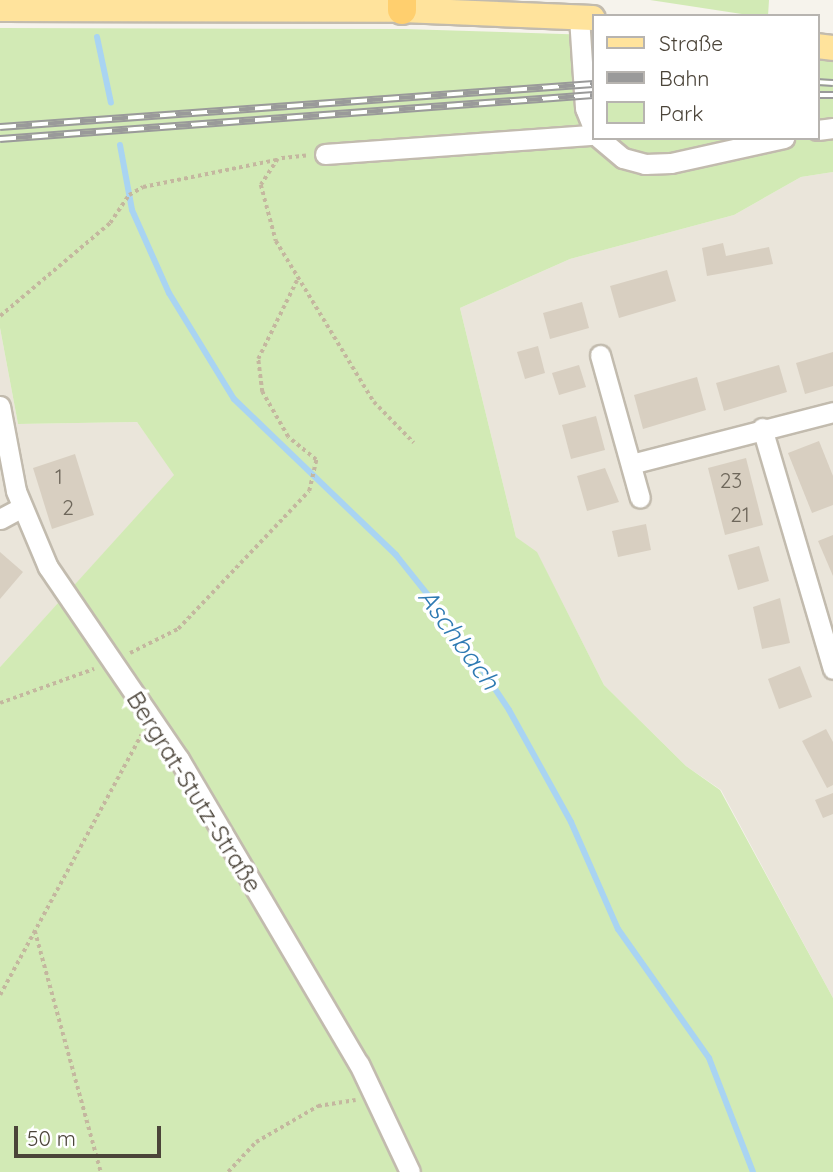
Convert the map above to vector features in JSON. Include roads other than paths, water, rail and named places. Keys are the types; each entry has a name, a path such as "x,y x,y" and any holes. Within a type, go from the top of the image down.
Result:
{"main road":[{"path":"0,9 402,5 586,18"}],"street":[{"path":"586,18 585,108 592,126"},
{"path":"325,154 592,135"},
{"path":"601,140 623,158 645,164 670,163 775,140"},
{"path":"600,355 640,498"},
{"name":"Bergrat-Stutz-Straße","path":"0,406 21,509 48,567 150,718 375,1097 410,1172"},
{"path":"631,464 762,428 833,412"},
{"path":"762,428 833,669"},
{"path":"0,519 21,509"}],"waterway":[{"name":"Aschbach","path":"97,37 111,103"},
{"name":"Aschbach","path":"120,145 132,210 169,293 234,399 396,555 455,629 509,710 571,822 618,929 709,1058 753,1172"}],"railway":[{"path":"819,82 833,83"},
{"path":"0,127 592,84"},
{"path":"0,139 592,95"},
{"path":"819,95 833,95"}]}
